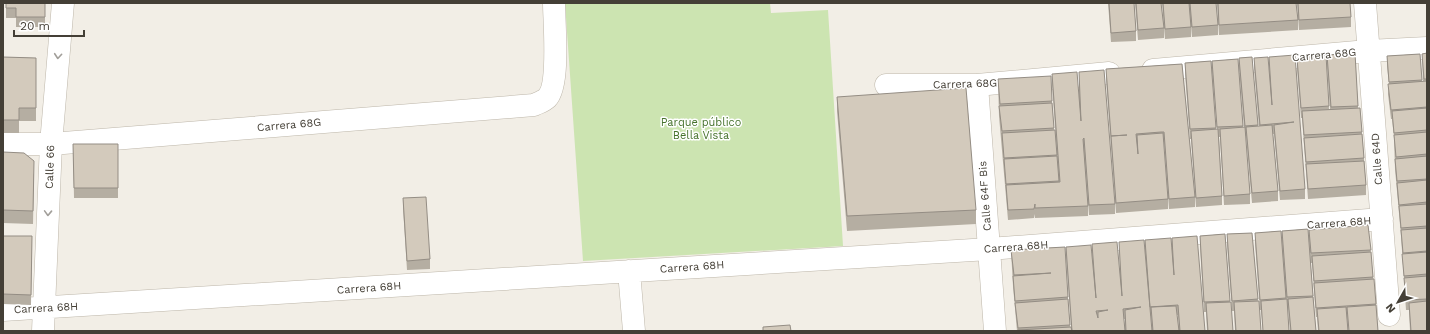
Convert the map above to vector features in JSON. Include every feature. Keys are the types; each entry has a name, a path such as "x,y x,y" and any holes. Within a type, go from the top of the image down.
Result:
{"street":[{"name":"Calle 66","path":"43,331 51,144 62,3"},
{"name":"Carrera 68G","path":"3,144 51,144 534,105 547,98 553,88 555,74 554,3"},
{"name":"Calle 64D","path":"1365,3 1389,315"},
{"name":"Carrera 68G","path":"886,86 977,85 1368,51 1427,48"},
{"name":"Calle 64F Bis","path":"977,85 995,331"},
{"name":"Carrera 68H","path":"3,310 989,249 1382,220"},
{"path":"629,271 634,331"}],"green space":[{"name":"Parque público Bella Vista","path":"565,3 770,3 771,13 828,10 843,246 583,261"}],"building":[{"path":"6,3 45,3 45,17 16,17 16,8 6,8"},
{"path":"1109,3 1134,3 1136,31 1111,33"},
{"path":"1136,3 1161,3 1164,28 1138,30"},
{"path":"1163,3 1189,3 1191,27 1165,29"},
{"path":"1190,3 1216,3 1218,25 1192,27"},
{"path":"1218,3 1296,3 1298,20 1219,25"},
{"path":"1298,3 1350,3 1351,17 1299,20"},
{"path":"1355,53 1358,106 1331,107 1327,55"},
{"path":"1427,53 1427,79 1424,79 1422,54"},
{"path":"1420,54 1422,80 1389,82 1387,56"},
{"path":"1295,55 1305,189 1280,191 1274,125 1294,122 1260,125 1254,58 1268,57 1272,105 1269,57"},
{"path":"1326,55 1329,106 1301,108 1297,58"},
{"path":"3,57 36,58 36,108 19,108 19,120 3,120"},
{"path":"1252,57 1258,125 1245,126 1239,58"},
{"path":"1238,59 1243,126 1217,127 1212,61"},
{"path":"1211,61 1216,128 1190,129 1185,63"},
{"path":"1182,64 1195,197 1169,199 1164,132 1161,132 1136,134 1138,154 1137,135 1163,133 1168,199 1116,203 1106,69"},
{"path":"1104,70 1115,204 1089,205 1084,138 1088,206 1035,208 1035,204 1034,209 1008,210 1006,185 1060,182 1052,74 1077,72 1081,121 1079,72"},
{"path":"1051,76 1052,101 1000,104 998,79"},
{"path":"1427,81 1427,107 1391,110 1388,84"},
{"path":"966,88 976,210 847,216 837,97"},
{"path":"1052,103 1054,128 1002,131 999,106"},
{"path":"1360,108 1362,132 1304,135 1302,111"},
{"path":"1427,108 1427,130 1394,133 1392,111"},
{"path":"1272,125 1278,191 1252,193 1246,127"},
{"path":"1245,127 1250,194 1224,196 1220,129"},
{"path":"1218,129 1222,196 1196,198 1191,131"},
{"path":"1055,130 1057,155 1004,158 1002,133"},
{"path":"1427,132 1427,154 1396,157 1394,135"},
{"path":"1362,134 1364,158 1306,162 1304,138"},
{"path":"73,144 118,144 118,188 74,188"},
{"path":"3,152 24,153 34,161 33,211 3,210"},
{"path":"1057,156 1059,181 1006,184 1004,159"},
{"path":"1427,156 1427,179 1397,181 1395,159"},
{"path":"1364,161 1366,185 1308,189 1306,164"},
{"path":"1427,180 1427,202 1399,205 1397,183"},
{"path":"426,197 430,259 407,261 403,198"},
{"path":"1427,204 1427,226 1401,228 1399,206"},
{"path":"1368,225 1371,250 1311,253 1309,230"},
{"path":"1427,228 1427,251 1403,253 1401,230"},
{"path":"1308,229 1313,296 1287,297 1282,231"},
{"path":"1281,231 1286,298 1260,300 1255,233"},
{"path":"1252,233 1258,299 1232,301 1227,234"},
{"path":"1225,234 1230,301 1204,302 1200,236"},
{"path":"3,236 32,236 31,295 3,294"},
{"path":"1197,236 1205,331 1180,331 1178,305 1150,307 1145,240 1171,238 1174,275 1172,238"},
{"path":"1144,240 1152,331 1126,331 1125,310 1141,307 1123,309 1125,331 1072,331 1066,247 1091,245 1096,298 1092,244 1117,242 1122,296 1119,242","holes":["1108,310 1098,312 1098,318 1096,311"]},
{"path":"1065,247 1068,297 1015,301 1013,276 1051,273 1014,275 1011,250"},
{"path":"1371,252 1373,277 1314,281 1312,256"},
{"path":"1427,252 1427,274 1404,276 1402,254"},
{"path":"1427,276 1427,299 1406,300 1404,278"},
{"path":"1374,279 1376,304 1316,308 1314,283"},
{"path":"1313,297 1316,331 1291,331 1288,299"},
{"path":"1068,299 1070,325 1018,328 1015,303"},
{"path":"1287,299 1289,331 1263,331 1261,301"},
{"path":"1259,301 1261,331 1236,331 1234,302"},
{"path":"1427,301 1427,331 1411,331 1409,303"},
{"path":"1231,302 1233,331 1208,331 1206,303"},
{"path":"1376,305 1378,331 1349,331 1347,307"},
{"path":"1176,306 1179,331 1153,331 1151,307"},
{"path":"1346,307 1348,331 1319,331 1317,309"},
{"path":"790,325 791,331 763,331 763,327"},
{"path":"1071,327 1072,331 1018,331 1018,330"}]}
